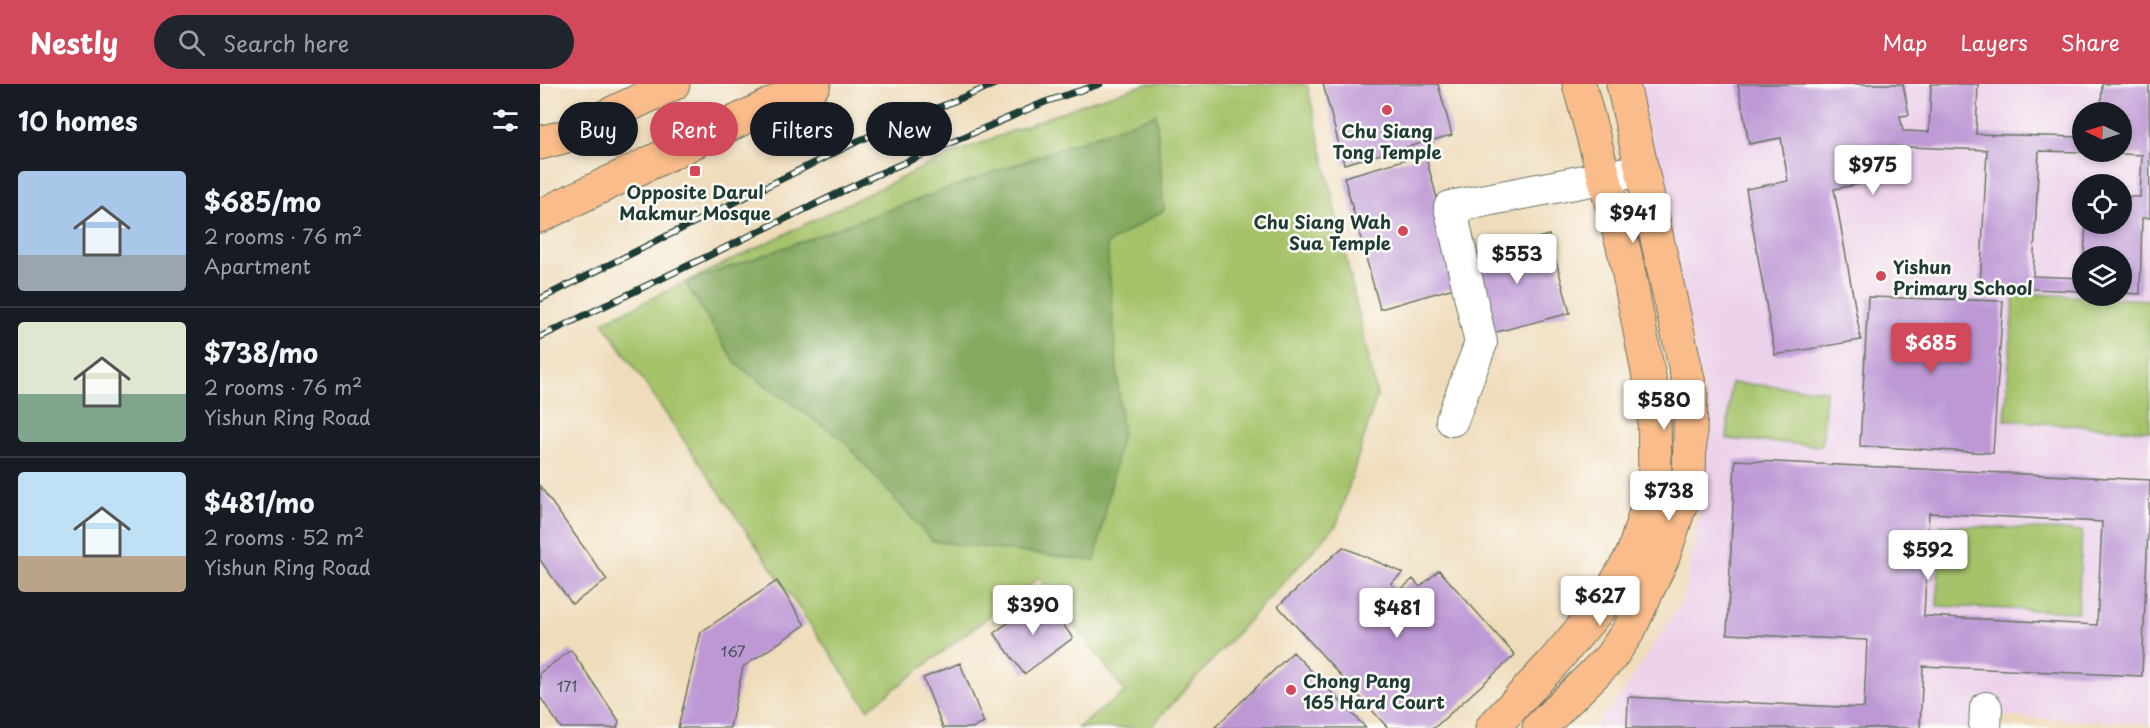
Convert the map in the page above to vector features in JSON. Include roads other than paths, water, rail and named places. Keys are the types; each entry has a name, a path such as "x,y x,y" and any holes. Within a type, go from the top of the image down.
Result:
{"main road":[{"path":"540,143 563,136 673,84"},
{"path":"540,216 813,84"},
{"path":"1492,728 1552,664 1606,600 1633,554 1654,482 1654,403 1625,254 1579,84"},
{"path":"1539,728 1610,658 1629,630 1663,557 1689,478 1691,393 1623,84"}],"lane":[{"path":"1452,420 1481,343 1450,207 1642,170"}],"railway":[{"path":"540,299 858,141 995,84"},
{"path":"540,337 876,175 1045,102 1100,84"}],"place":[{"name":"Chu Siang Tong Temple","path":"1387,110"},
{"name":"Opposite Darul Makmur Mosque","path":"695,171"},
{"name":"Chu Siang Wah Sua Temple","path":"1403,231"},
{"name":"Yishun Primary School","path":"1881,276"},
{"name":"Chong Pang 165 Hard Court","path":"1291,690"}]}
